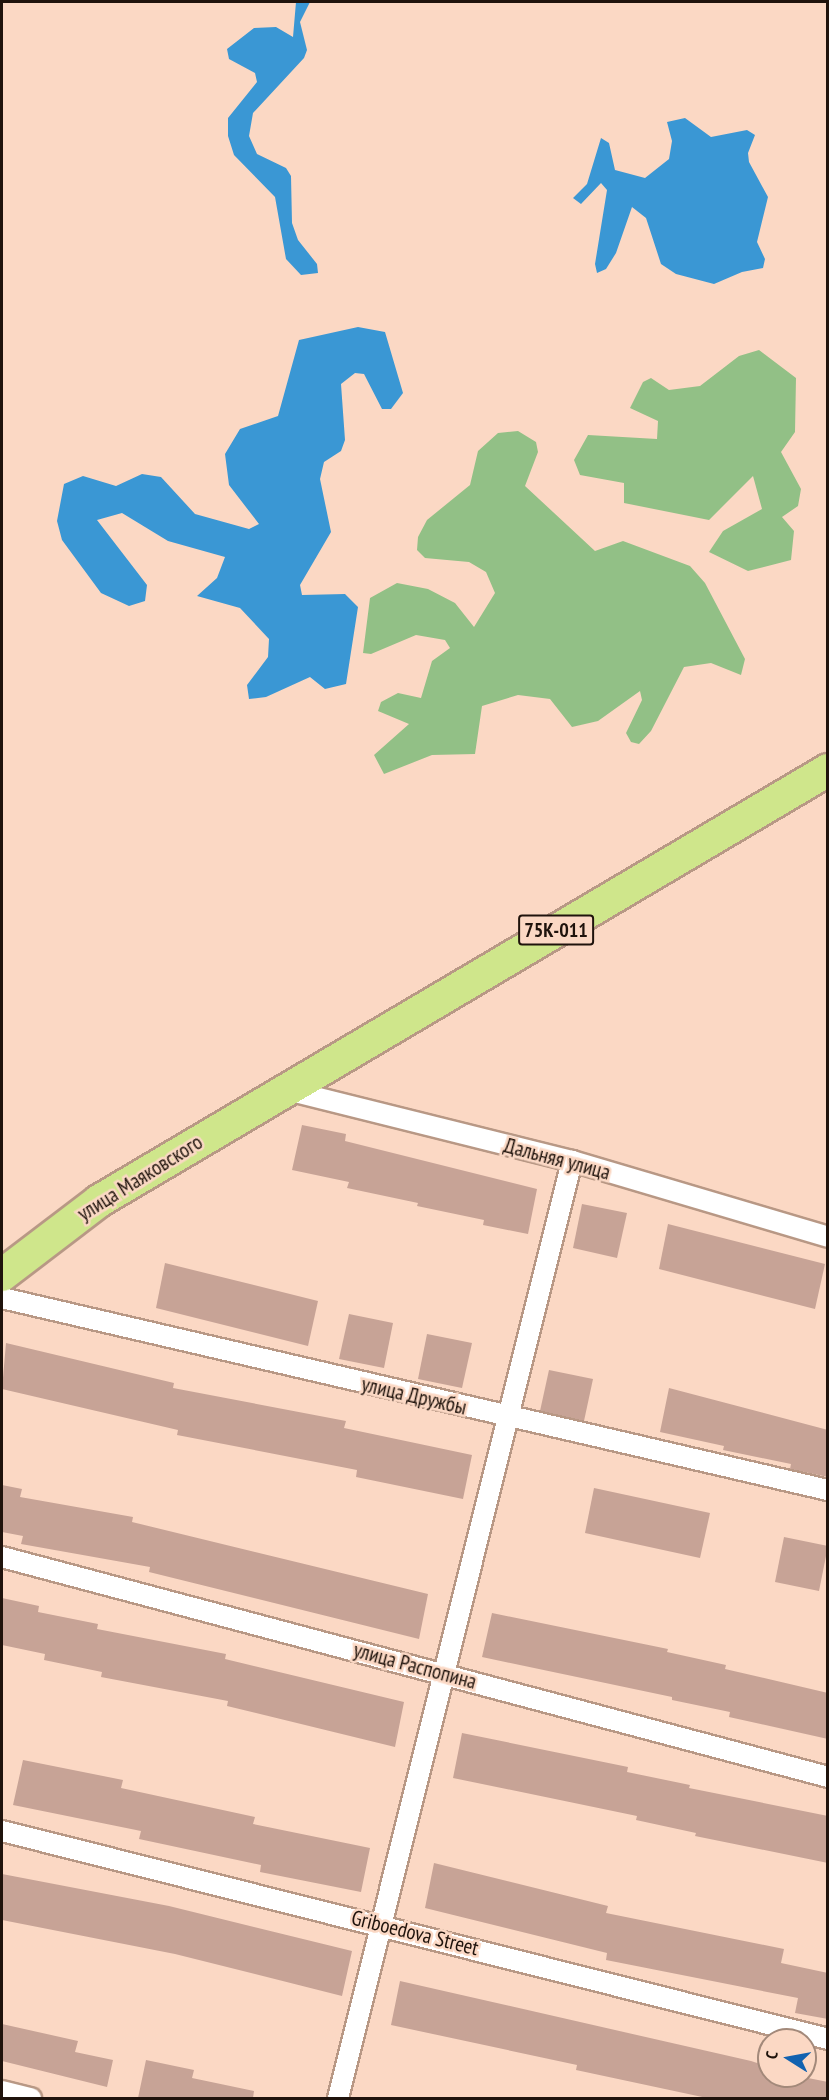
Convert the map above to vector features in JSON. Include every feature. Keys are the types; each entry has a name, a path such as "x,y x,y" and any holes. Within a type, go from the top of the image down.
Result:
{"main road":[{"name":"75К-011","path":"284,1089 828,770"},
{"name":"улица Маяковского","path":"2,1275 99,1201 284,1089"}],"street":[{"name":"Дальняя улица","path":"284,1089 572,1161 828,1237"},
{"path":"338,2098 384,1925 506,1418 572,1161"},
{"name":"улица Дружбы","path":"2,1298 506,1418 828,1490"},
{"name":"улица Распопина","path":"2,1557 828,1777"},
{"name":"Griboedova Street","path":"2,1831 384,1925 828,2039"},
{"path":"2,2091 31,2098"}],"green space":[{"path":"759,350 796,378 795,432 781,452 801,489 798,506 782,517 794,531 791,560 748,571 709,552 723,531 762,509 753,476 709,520 624,503 624,483 580,475 574,460 588,435 657,439 658,421 630,408 643,382 651,378 669,390 700,386 739,356"},
{"path":"518,431 536,442 538,452 525,486 595,551 623,541 690,566 705,583 745,659 741,675 711,663 684,667 651,731 639,744 631,742 626,733 642,700 640,691 598,721 572,727 550,699 518,695 482,706 475,754 432,755 384,774 374,755 409,724 378,711 381,702 398,693 421,698 432,661 450,648 445,640 416,635 371,654 363,653 370,598 397,583 428,589 455,603 474,627 495,593 486,572 469,562 425,558 417,550 418,537 427,520 470,485 478,451 498,433"}],"water":[{"path":"296,2 310,2 300,22 307,50 304,58 253,113 249,136 257,154 286,168 291,176 292,223 298,240 317,264 318,273 301,275 286,259 275,197 234,155 228,136 228,118 257,82 255,73 229,59 227,49 254,28 276,27 293,37"},
{"path":"685,118 711,137 747,130 755,135 748,153 749,162 768,197 757,242 765,259 763,268 742,272 714,284 676,274 661,264 646,218 632,207 616,253 606,269 597,273 595,264 607,190 601,183 581,204 573,198 587,184 601,138 609,143 615,170 645,178 669,159 672,141 667,122"},
{"path":"358,327 385,332 403,393 391,409 382,409 364,374 355,373 341,384 345,440 341,451 324,462 320,479 331,532 300,585 302,595 345,594 358,607 346,684 325,689 310,677 266,697 249,699 247,685 268,657 269,639 240,608 197,596 217,578 225,557 168,541 122,513 97,520 147,585 145,601 129,606 101,593 62,540 57,521 64,484 83,476 116,486 142,474 161,477 195,514 249,529 259,524 229,485 225,454 240,429 278,416 299,340"}],"building":[{"path":"302,1125 346,1134 345,1141 537,1189 528,1234 483,1225 484,1220 417,1206 418,1203 347,1188 349,1182 292,1170"},
{"path":"582,1204 627,1213 617,1258 573,1248"},
{"path":"668,1224 825,1264 815,1309 659,1269"},
{"path":"165,1263 318,1301 308,1346 156,1308"},
{"path":"349,1314 393,1323 384,1368 339,1359"},
{"path":"427,1334 472,1343 462,1388 418,1379"},
{"path":"6,1343 174,1383 173,1388 346,1421 344,1428 472,1455 463,1499 356,1477 357,1470 177,1435 178,1430 2,1389"},
{"path":"549,1370 593,1379 584,1421 540,1411"},
{"path":"669,1388 828,1430 828,1477 790,1469 791,1464 723,1450 724,1446 660,1432"},
{"path":"2,1485 22,1489 20,1497 133,1517 132,1522 428,1594 419,1639 149,1572 150,1567 21,1544 23,1536 2,1532"},
{"path":"594,1488 710,1513 700,1558 585,1533"},
{"path":"784,1537 828,1546 819,1591 775,1582"},
{"path":"2,1598 39,1606 38,1612 98,1624 97,1629 226,1654 225,1659 404,1702 395,1747 227,1706 228,1701 101,1677 102,1672 44,1660 45,1654 2,1645"},
{"path":"492,1613 668,1649 667,1652 726,1665 725,1669 828,1693 828,1739 729,1717 730,1712 672,1700 672,1697 482,1657"},
{"path":"462,1733 628,1767 627,1772 690,1785 689,1788 828,1816 828,1863 695,1836 696,1833 636,1820 637,1816 453,1778"},
{"path":"23,1760 123,1780 121,1788 255,1817 253,1824 370,1848 361,1892 260,1872 261,1865 139,1839 141,1831 13,1805"},
{"path":"434,1863 608,1906 606,1913 784,1949 781,1963 828,1973 828,2019 795,2013 798,1998 606,1960 607,1953 425,1908"},
{"path":"2,1874 169,1906 352,1951 342,1996 175,1954 2,1920"},
{"path":"400,1981 751,2061 757,2063 757,2088 817,2088 817,2080 828,2082 828,2098 707,2098 576,2070 577,2065 391,2025"},
{"path":"2,2024 78,2041 75,2052 113,2060 107,2087 2,2061"},
{"path":"146,2060 194,2070 192,2078 254,2091 253,2098 138,2098"}]}
